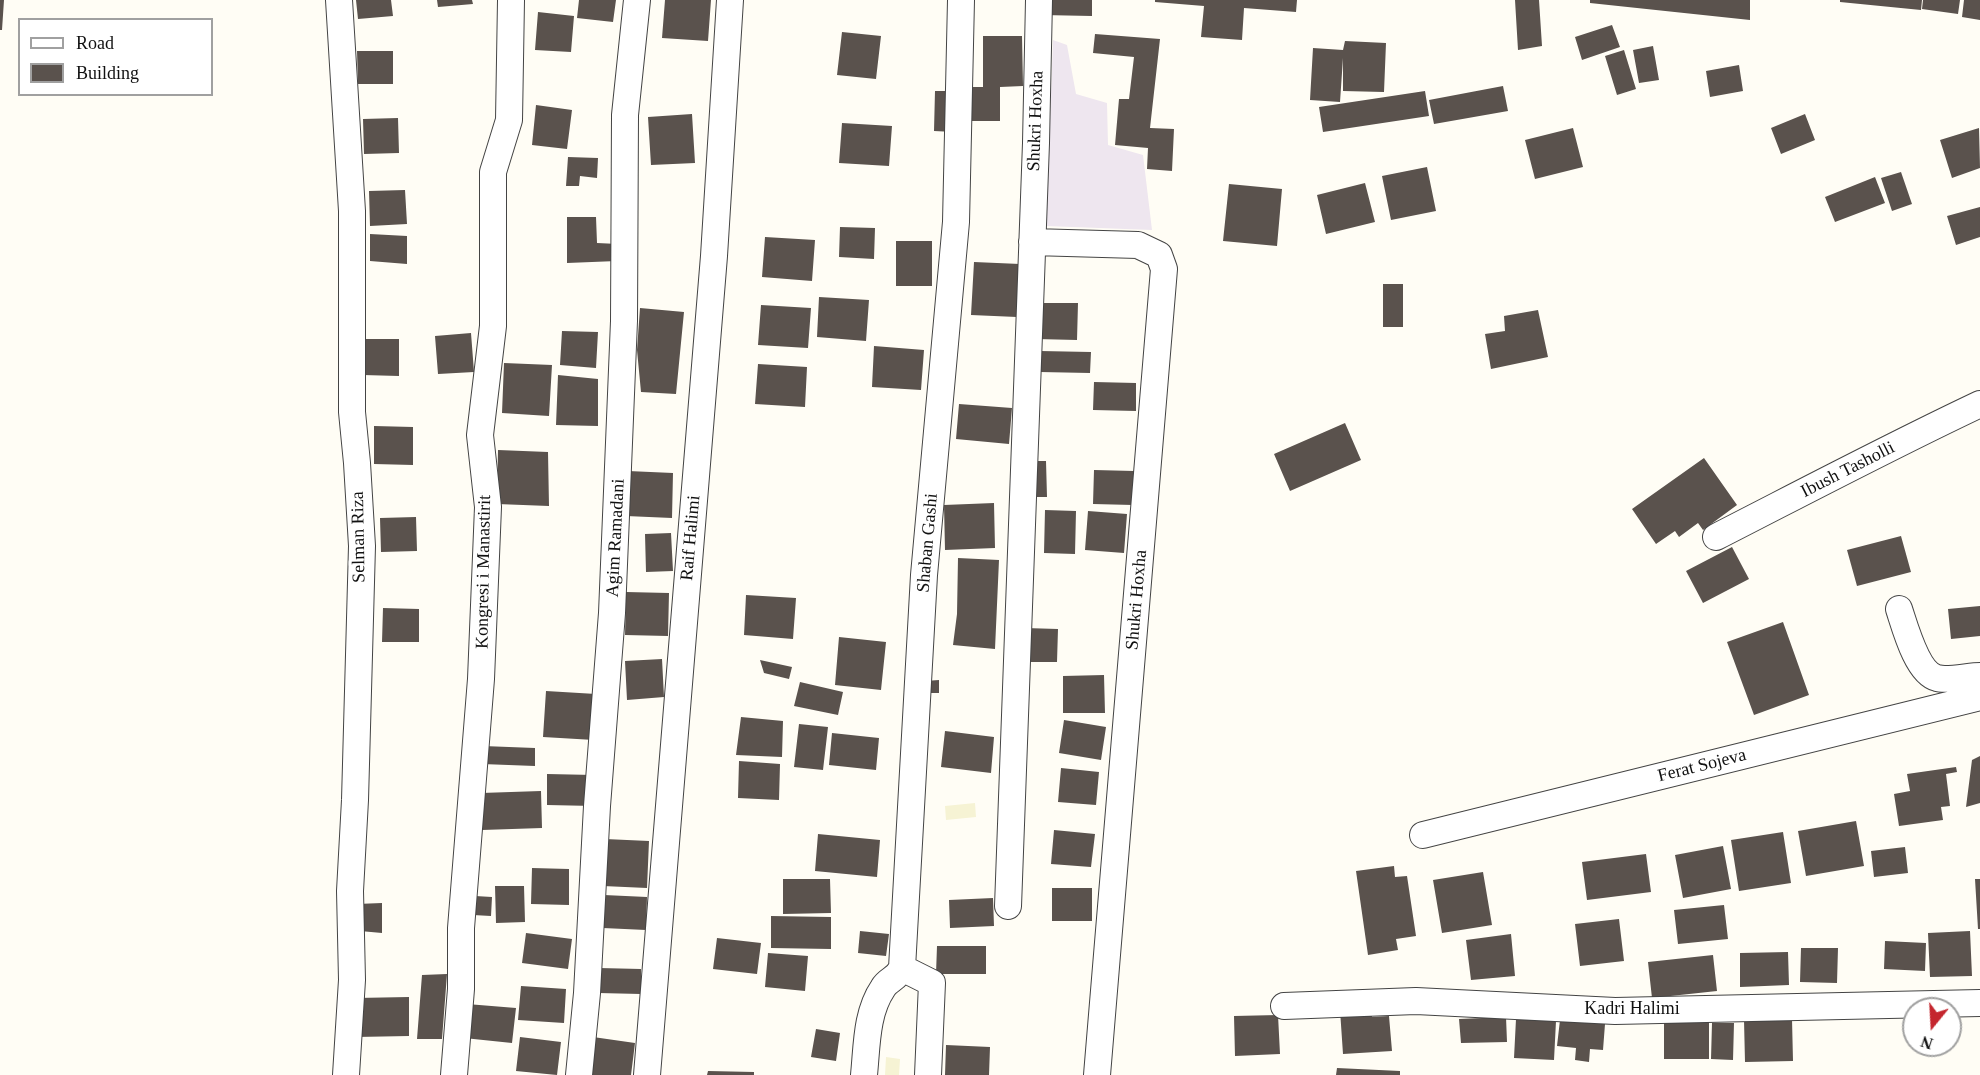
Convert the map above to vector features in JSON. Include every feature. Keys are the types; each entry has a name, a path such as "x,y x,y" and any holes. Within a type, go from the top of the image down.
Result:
{"street":[{"name":"Selman Riza","path":"339,0 352,212 352,412 362,546 355,800 350,891 352,980 346,1075"},
{"name":"Kongresi i Manastirit","path":"454,1075 461,989 461,928 481,679 488,507 480,435 493,326 493,172 509,120 511,0"},
{"name":"Agim Ramadani","path":"579,1075 587,993 597,806 612,613 624,321 625,115 637,0"},
{"name":"Raif Halimi","path":"647,1075 712,280 730,0"},
{"name":"Shaban Gashi","path":"902,968 924,575 956,222 961,0"},
{"name":"Shukri Hoxha","path":"1008,906 1039,0"},
{"name":"Shukri Hoxha","path":"1032,242 1138,245 1159,255 1164,269 1151,448 1097,1075"},
{"name":"Ibush Tasholli","path":"1716,537 1894,448 1924,430 1980,404"},
{"path":"1899,609 1910,644 1928,673 1938,678 1980,676"},
{"name":"Ferat Sojeva","path":"1424,835 1980,697"},
{"path":"864,1075 869,1021 883,986 898,976 902,968 932,983 928,1075"},
{"name":"Kadri Halimi","path":"1284,1006 1416,1001 1615,1011 1980,1003"}],"shaded area":[{"path":"1053,40 1067,45 1076,94 1107,103 1108,145 1143,155 1152,230 1046,226"},
{"path":"975,803 976,817 946,820 945,806"},
{"path":"886,1057 900,1059 899,1075 885,1075"}],"building":[{"path":"0,0 4,0 2,30 0,30"},
{"path":"356,0 391,0 393,16 358,19"},
{"path":"437,0 472,0 473,4 438,7"},
{"path":"579,0 616,0 613,22 577,18"},
{"path":"665,0 711,0 708,41 662,38"},
{"path":"1042,0 1092,0 1092,16 1042,15"},
{"path":"1155,0 1297,0 1296,12 1244,8 1242,40 1201,37 1204,6 1155,2"},
{"path":"1515,0 1539,0 1542,46 1518,50"},
{"path":"1590,0 1750,0 1750,20 1590,3"},
{"path":"1840,0 1922,0 1921,10 1840,2"},
{"path":"1923,0 1960,0 1958,14 1922,9"},
{"path":"1964,0 1980,0 1980,20 1962,17"},
{"path":"538,12 574,16 571,52 535,50"},
{"path":"1612,25 1620,47 1582,60 1575,37"},
{"path":"842,32 881,36 876,79 837,75"},
{"path":"1095,34 1160,39 1150,128 1174,129 1172,171 1147,169 1148,148 1115,145 1119,99 1129,99 1134,57 1093,53"},
{"path":"983,36 1022,36 1023,86 1000,87 1000,121 964,121 964,87 983,87"},
{"path":"1345,41 1386,43 1384,92 1343,91 1343,58 1340,102 1310,100 1313,48 1343,50"},
{"path":"1653,46 1659,80 1639,83 1633,50"},
{"path":"1624,50 1636,89 1617,95 1605,56"},
{"path":"357,51 393,51 393,84 358,84"},
{"path":"1739,65 1743,91 1710,97 1706,71"},
{"path":"1503,86 1508,111 1434,124 1429,100"},
{"path":"935,91 956,91 954,132 934,131"},
{"path":"1425,91 1429,116 1323,132 1319,107"},
{"path":"536,105 572,110 567,149 532,145"},
{"path":"692,114 695,163 651,165 648,117"},
{"path":"1805,114 1815,140 1781,154 1771,128"},
{"path":"398,118 399,153 364,154 363,119"},
{"path":"842,123 892,126 889,166 839,163"},
{"path":"1573,128 1583,167 1535,179 1525,140"},
{"path":"1979,128 1980,168 1952,178 1940,140"},
{"path":"568,157 598,158 597,178 580,176 579,186 566,186"},
{"path":"1427,167 1436,211 1391,220 1382,176"},
{"path":"1901,172 1912,204 1892,211 1881,178"},
{"path":"1875,177 1885,203 1835,222 1825,197"},
{"path":"1365,183 1375,222 1326,234 1317,195"},
{"path":"1229,184 1282,189 1277,246 1223,241"},
{"path":"405,190 407,224 370,226 369,191"},
{"path":"1980,207 1980,237 1956,245 1947,216"},
{"path":"567,217 596,217 597,243 618,244 617,261 567,263"},
{"path":"840,227 875,228 874,259 839,257"},
{"path":"370,234 407,236 407,264 370,261"},
{"path":"765,237 815,240 812,281 762,277"},
{"path":"896,241 932,241 932,286 896,286"},
{"path":"974,262 1020,264 1017,317 971,315"},
{"path":"1383,284 1403,284 1403,327 1383,327"},
{"path":"819,297 869,300 866,341 817,337"},
{"path":"1037,303 1078,303 1077,340 1036,339"},
{"path":"761,305 811,308 808,348 758,345"},
{"path":"640,308 684,312 676,394 641,392 637,350"},
{"path":"1538,310 1548,357 1491,369 1485,334 1505,331 1504,316"},
{"path":"562,331 598,332 596,368 560,365"},
{"path":"471,333 474,372 438,374 435,336"},
{"path":"363,339 399,339 399,376 363,375"},
{"path":"874,346 924,350 921,390 872,387"},
{"path":"1040,351 1091,352 1090,373 1040,372"},
{"path":"504,363 552,365 549,416 502,413"},
{"path":"758,364 807,367 805,407 755,404"},
{"path":"558,375 598,379 598,426 556,425"},
{"path":"1094,382 1136,383 1136,411 1093,410"},
{"path":"959,404 1012,408 1009,444 956,439"},
{"path":"1345,423 1361,460 1290,491 1274,454"},
{"path":"374,426 413,427 413,465 374,464"},
{"path":"498,450 548,452 549,506 497,504"},
{"path":"1704,458 1737,505 1703,530 1698,523 1679,537 1675,531 1656,544 1632,509"},
{"path":"1028,461 1046,461 1047,497 1028,497"},
{"path":"1094,470 1134,471 1133,505 1093,504"},
{"path":"628,471 673,473 672,518 626,516"},
{"path":"994,503 995,548 945,550 944,505"},
{"path":"1045,510 1076,511 1075,554 1044,553"},
{"path":"1088,511 1127,514 1124,553 1085,550"},
{"path":"416,517 417,551 381,552 380,518"},
{"path":"671,533 673,571 646,572 645,534"},
{"path":"1901,536 1911,572 1857,586 1847,550"},
{"path":"1732,547 1749,579 1703,603 1686,571"},
{"path":"958,558 999,560 995,649 953,645 957,614"},
{"path":"626,592 669,593 668,636 625,635"},
{"path":"746,595 796,598 793,639 744,635"},
{"path":"1980,606 1980,636 1951,639 1948,609"},
{"path":"383,608 419,609 419,642 382,642"},
{"path":"1783,622 1809,695 1754,715 1727,642"},
{"path":"1025,628 1058,629 1057,662 1025,662"},
{"path":"839,637 886,642 881,690 835,685"},
{"path":"662,659 664,697 627,700 625,661"},
{"path":"760,660 792,667 789,679 764,673"},
{"path":"1104,675 1105,713 1063,713 1063,676"},
{"path":"939,680 939,693 925,693 925,681"},
{"path":"800,682 843,692 838,715 794,706"},
{"path":"546,691 596,694 594,740 543,737"},
{"path":"741,717 783,721 782,757 736,755"},
{"path":"1064,720 1106,727 1101,760 1059,753"},
{"path":"799,724 828,727 823,770 794,767"},
{"path":"945,731 994,737 991,773 941,767"},
{"path":"832,733 879,738 876,770 829,765"},
{"path":"483,746 535,748 535,766 482,764"},
{"path":"1980,756 1980,803 1966,807 1972,760"},
{"path":"739,761 780,764 779,800 738,798"},
{"path":"1956,767 1957,772 1946,774 1950,806 1941,807 1943,820 1899,826 1894,794 1910,791 1907,774"},
{"path":"1061,768 1099,772 1096,805 1058,802"},
{"path":"547,774 594,775 594,806 547,805"},
{"path":"541,791 542,828 482,830 481,793"},
{"path":"1856,821 1864,866 1806,876 1798,831"},
{"path":"1054,830 1095,834 1091,867 1051,864"},
{"path":"1783,832 1791,883 1739,891 1731,840"},
{"path":"818,834 880,840 877,877 815,871"},
{"path":"605,839 649,841 647,888 603,886"},
{"path":"1723,846 1731,889 1683,898 1675,855"},
{"path":"1905,847 1908,873 1874,877 1871,851"},
{"path":"1646,854 1651,892 1587,900 1582,862"},
{"path":"1394,866 1395,877 1407,876 1416,936 1396,939 1398,950 1368,955 1356,871"},
{"path":"532,868 569,869 569,905 531,904"},
{"path":"1483,872 1492,925 1442,933 1433,880"},
{"path":"783,879 830,879 831,913 783,914"},
{"path":"1975,879 1980,879 1980,929 1978,929"},
{"path":"495,886 524,886 525,922 496,923"},
{"path":"1052,888 1092,888 1092,921 1052,921"},
{"path":"604,895 647,897 646,930 603,928"},
{"path":"475,896 492,897 491,916 473,915"},
{"path":"993,898 994,926 950,928 949,900"},
{"path":"382,903 382,933 360,931 357,904"},
{"path":"1724,905 1728,939 1678,944 1674,910"},
{"path":"771,916 831,917 831,949 771,948"},
{"path":"1619,919 1624,961 1580,966 1575,924"},
{"path":"860,931 889,934 886,956 858,953"},
{"path":"1970,931 1972,976 1930,977 1928,933"},
{"path":"526,933 572,939 568,969 522,963"},
{"path":"1511,934 1515,976 1471,980 1466,940"},
{"path":"717,938 761,943 757,974 713,969"},
{"path":"1885,941 1926,943 1925,971 1884,969"},
{"path":"937,946 986,946 986,974 936,974"},
{"path":"1801,948 1838,948 1837,983 1800,982"},
{"path":"1788,952 1789,985 1740,987 1740,953"},
{"path":"768,953 808,956 805,991 765,987"},
{"path":"1713,955 1717,991 1652,998 1648,962"},
{"path":"599,968 641,969 641,994 598,993"},
{"path":"447,974 442,1039 417,1039 422,975"},
{"path":"521,986 566,989 564,1023 518,1020"},
{"path":"409,997 409,1036 356,1037 356,998"},
{"path":"467,1004 516,1008 512,1043 464,1038"},
{"path":"1371,1008 1372,1017 1389,1016 1392,1051 1343,1054 1340,1010"},
{"path":"1278,1015 1280,1054 1235,1056 1234,1016"},
{"path":"1506,1017 1507,1042 1461,1043 1459,1019"},
{"path":"1516,1019 1556,1021 1554,1060 1514,1058"},
{"path":"1792,1019 1793,1061 1745,1062 1744,1020"},
{"path":"1560,1020 1605,1024 1603,1050 1590,1049 1589,1062 1575,1060 1576,1048 1557,1046"},
{"path":"1664,1022 1709,1022 1709,1059 1664,1059"},
{"path":"1712,1023 1734,1023 1733,1060 1711,1059"},
{"path":"816,1029 840,1033 836,1061 811,1057"},
{"path":"520,1037 561,1042 557,1075 516,1071"},
{"path":"593,1037 635,1043 631,1075 588,1075"},
{"path":"946,1045 990,1047 989,1075 945,1075"},
{"path":"1337,1068 1400,1071 1400,1075 1336,1075"},
{"path":"708,1071 754,1072 754,1075 707,1075"}]}
